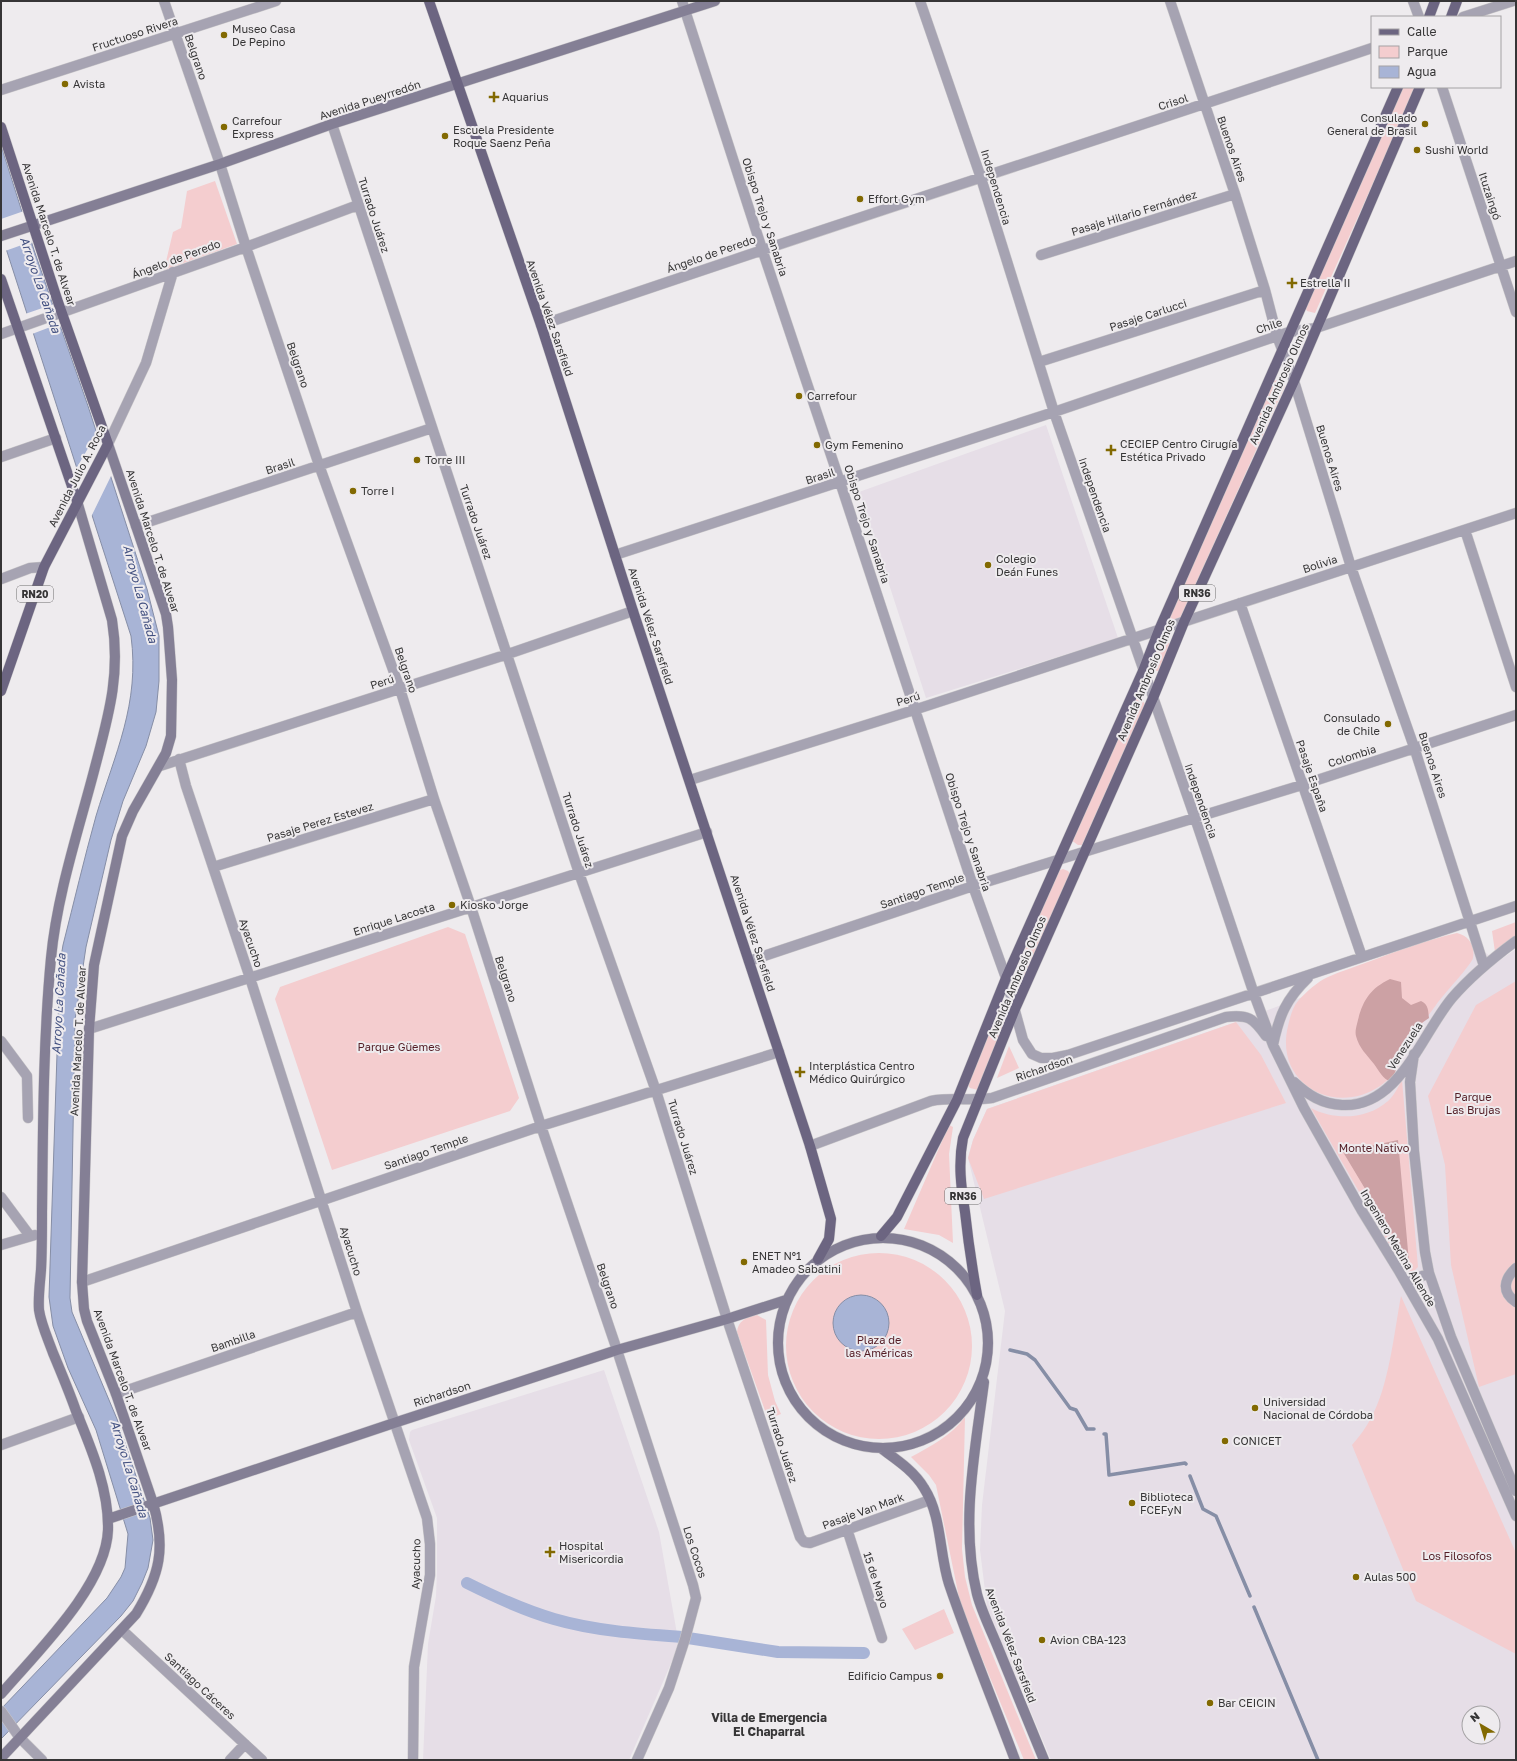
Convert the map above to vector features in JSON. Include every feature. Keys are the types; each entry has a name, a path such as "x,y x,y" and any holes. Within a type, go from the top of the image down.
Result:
{"main road":[{"name":"Avenida Vélez Sarsfield","path":"429,1 541,325 633,611 810,1146 831,1219 829,1239 818,1259"},
{"name":"Avenida Pueyrredón","path":"1,236 220,164 332,124 457,85 684,6 714,1"},
{"path":"1429,16 1435,1"},
{"path":"1451,16 1458,1"},
{"name":"Avenida Ambrosio Olmos","path":"881,1236 897,1217 957,1100 1006,978 1143,671 1159,630 1289,332 1398,88"},
{"name":"Avenida Ambrosio Olmos","path":"978,1295 969,1249 960,1163 963,1138 1015,1009 1153,698 1184,622 1294,381 1420,88"},
{"name":"Avenida Marcelo T. de Alvear","path":"1,127 30,226 163,602 168,627 172,680 172,712 170,736 166,753 126,825 117,851 96,947 91,987 89,1029 82,1282 84,1309 87,1321 116,1394 149,1505 160,1533 161,1549 159,1565 147,1597 136,1614 1,1758"},
{"path":"1,279 77,501 112,620 115,638 116,667 110,711 69,864 53,940 44,1047 42,1234 39,1309 45,1332 99,1472 108,1519 108,1533 105,1550 89,1584 64,1621 1,1694"},
{"name":"Avenida Julio A. Roca","path":"1,691 44,567 108,444"},
{"name":"RN36","path":"881,1236 911,1241 932,1249 955,1266 966,1277 978,1295 984,1312 989,1344 985,1368 975,1394 958,1417 936,1434 910,1445 882,1449 858,1446 835,1438 814,1424 798,1407 786,1386 778,1362 777,1338 779,1319 786,1300 799,1278 818,1259 857,1240 881,1236"},
{"name":"Richardson","path":"108,1519 617,1350 727,1319 786,1300"},
{"name":"Avenida Vélez Sarsfield","path":"985,1368 970,1499 970,1544 974,1578 983,1609 1044,1760"},
{"name":"RN36","path":"882,1449 906,1467 919,1480 930,1500 937,1525 949,1584 1015,1760"}],"street":[{"name":"Belgrano","path":"164,1 220,164 246,247 319,465 400,689 434,799 471,907 541,1126 617,1350"},
{"name":"Fructuoso Rivera","path":"1,90 276,1"},
{"name":"Independencia","path":"920,1 981,178 1054,412 1195,818 1254,994"},
{"name":"Buenos Aires","path":"1170,1 1235,194 1265,290 1277,336 1294,381 1351,567 1414,747 1471,921"},
{"path":"1413,1 1419,16"},
{"path":"1466,16 1513,1"},
{"name":"Obispo Trejo y Sanabria","path":"684,6 762,249 914,710 973,886 1006,978 1015,1009"},
{"name":"Crisol","path":"981,178 1371,48"},
{"name":"Ituzaingó","path":"1442,88 1516,312"},
{"name":"Turrado Juárez","path":"332,124 579,873 656,1091 727,1319 800,1536 804,1542"},
{"name":"Ángelo de Peredo","path":"541,325 762,249 981,178"},
{"name":"Pasaje Hilario Fernández","path":"1041,255 1235,194"},
{"name":"Ángelo de Peredo","path":"1,334 246,247 358,205"},
{"name":"Chile","path":"1054,412 1289,332 1316,328 1516,262"},
{"name":"Avenida Julio A. Roca","path":"108,444 146,363 173,272"},
{"name":"Pasaje Carlucci","path":"1038,362 1265,290"},
{"name":"Brasil","path":"615,555 1054,412"},
{"name":"Brasil","path":"136,526 432,428"},
{"path":"1,457 56,438"},
{"name":"Bolivia","path":"1132,639 1516,513"},
{"path":"1465,530 1516,687"},
{"path":"1,579 30,568 44,567"},
{"name":"Pasaje España","path":"1240,603 1362,957"},
{"name":"Perú","path":"160,766 508,654 633,611"},
{"name":"Perú","path":"690,780 914,710 1132,639"},
{"name":"Colombia","path":"1195,818 1516,715"},
{"name":"Ayacucho","path":"179,759 357,1312 423,1506 430,1544 430,1575 416,1647 414,1667 413,1760"},
{"name":"Pasaje Perez Estevez","path":"213,868 434,799"},
{"name":"Santiago Temple","path":"749,961 973,886 1195,818"},
{"name":"Enrique Lacosta","path":"89,1029 707,832"},
{"path":"1254,994 1516,906"},
{"path":"1471,921 1484,966"},
{"name":"Venezuela","path":"1288,1077 1305,1093 1320,1102 1333,1105 1349,1106 1377,1097 1390,1088 1407,1066 1452,998 1484,966 1516,941"},
{"path":"1273,1045 1283,1008 1292,995 1310,975"},
{"name":"Richardson","path":"1015,1009 1023,1040 1032,1054 1041,1058 1053,1058 1068,1055 1254,994"},
{"name":"Ingeniero Medina Allende","path":"1254,994 1273,1045 1288,1077 1362,1211 1406,1283 1448,1359 1516,1516"},
{"name":"Richardson","path":"810,1146 931,1102 992,1098 1226,1018 1237,1016 1247,1017 1256,1022 1273,1045"},
{"path":"1,1041 27,1076 28,1118"},
{"name":"Santiago Temple","path":"82,1282 541,1126 779,1052"},
{"name":"Ingeniero Medina Allende","path":"1414,1054 1410,1082 1414,1152 1419,1205 1429,1273 1452,1337 1516,1491"},
{"path":"1,1197 30,1236"},
{"path":"1,1245 42,1234"},
{"path":"1516,1268 1508,1278 1505,1289 1507,1294 1516,1302"},
{"path":"1406,1283 1429,1273"},
{"name":"Bambilla","path":"116,1394 357,1312"},
{"name":"Los Cocos","path":"617,1350 696,1598 685,1639 669,1688 637,1760"},
{"path":"1,1445 79,1417"},
{"name":"Pasaje Van Mark","path":"804,1542 810,1543 930,1500"},
{"name":"15 de Mayo","path":"847,1529 882,1638"},
{"name":"Santiago Cáceres","path":"122,1630 262,1760"},
{"path":"1,1711 20,1738 42,1760"},
{"path":"230,1760 245,1744"}],"shaded area":[{"name":"Colegio Deán Funes","path":"1046,425 1118,638 926,698 859,492"},
{"name":"Universidad Nacional de Córdoba","path":"1460,938 1475,944 1497,962 1516,949 1516,1760 1051,1760 987,1607 980,1550 982,1505 1005,1311 968,1158 973,1140 987,1109 1236,1022"},
{"name":"Hospital Misericordia","path":"604,1370 659,1532 679,1645 629,1760 423,1760 428,1644 436,1596 437,1518 409,1440 410,1432 412,1430"}],"green space":[{"path":"1401,88 1416,88 1315,313 1307,311 1305,307"},
{"path":"215,181 237,244 164,270 173,232 181,228 187,191"},
{"path":"1277,380 1282,382 1285,386 1178,623 1170,620 1168,617 1274,381"},
{"path":"1160,640 1165,640 1171,645 1160,671 1154,671 1149,667"},
{"path":"1134,699 1142,700 1145,704 1082,845 1078,845 1071,840"},
{"path":"1063,869 1068,871 1071,875 1023,985 1019,985 1013,979 1058,871"},
{"path":"1516,922 1516,936 1495,952 1492,931"},
{"name":"Parque Güemes","path":"448,927 465,934 519,1098 510,1111 332,1170 275,999 280,987"},
{"path":"1457,933 1465,936 1472,945 1473,958 1468,967 1421,1025 1402,1061 1386,1081 1380,1086 1362,1095 1344,1098 1327,1096 1312,1089 1299,1078 1290,1064 1286,1046 1288,1026 1294,1007 1308,991 1324,979 1338,973 1412,946"},
{"path":"1390,979 1401,982 1402,998 1411,1005 1421,1001 1425,1004 1428,1008 1429,1018 1413,1029 1391,1082 1383,1077 1359,1044 1356,1036 1361,1009 1364,1003 1377,987"},
{"name":"Parque Las Brujas","path":"1516,981 1516,1374 1479,1387 1451,1265 1445,1165 1428,1096 1476,1005"},
{"path":"1005,1004 1012,1007 978,1090 970,1088 967,1084 1000,1006"},
{"path":"1236,1022 1261,1055 1286,1103 984,1199 968,1158 973,1140 987,1109"},
{"path":"1009,1046 1019,1068 997,1078"},
{"name":"Monte Nativo","path":"1402,1080 1418,1267 1414,1271 1408,1273 1404,1270 1311,1108 1330,1115 1341,1116 1361,1115 1371,1112 1390,1099"},
{"path":"949,1125 953,1127 949,1154 953,1243 939,1235 904,1229"},
{"path":"1398,1140 1409,1262 1343,1152"},
{"name":"Plaza de las Américas","path":"888,1253 897,1254 915,1260 931,1268 945,1280 957,1294 965,1310 971,1328 971,1364 965,1382 957,1398 945,1412 931,1424 915,1432 897,1438 870,1439 861,1438 843,1432 827,1424 813,1412 801,1398 793,1382 787,1364 786,1337 787,1328 793,1310 801,1294 813,1280 827,1268 843,1260 861,1254"},
{"name":"Los Filosofos","path":"1401,1296 1516,1553 1516,1654 1416,1601 1352,1445 1369,1422 1382,1391 1387,1375"},
{"path":"757,1315 766,1320 768,1375 775,1401 781,1414 768,1419 737,1332 739,1325 743,1320"},
{"path":"965,1417 962,1549 965,1577 972,1605 1036,1760 1024,1760 961,1607 936,1485 929,1475 911,1457 933,1445 947,1435"},
{"path":"944,1609 954,1633 915,1650 902,1629"}],"water":[{"name":"Arroyo La Cañada","path":"1,145 34,250 88,406 147,589 159,636 159,681 156,712 146,746 123,801 111,840 86,947 75,1020 70,1298 72,1312 117,1419 150,1518 153,1540 148,1568 133,1601 121,1616 1,1739 1,1709 107,1598 121,1577 125,1568 128,1534 96,1430 68,1368 53,1326 49,1297 60,963 63,945 96,816 124,728 132,684 133,661 131,636 1,233"},
{"path":"856,1295 866,1295 881,1303 887,1312 889,1323 887,1334 881,1343 866,1351 856,1351 845,1346 838,1339 833,1328 833,1318 838,1307 845,1300"}],"pier":[{"path":"24,211 33,241 5,251 1,240 1,219"},
{"path":"54,304 61,323 32,334 25,314"},
{"path":"98,431 112,474 91,517 76,469"}],"waterway":[{"path":"1010,1350 1027,1354 1035,1360 1070,1408 1076,1410 1087,1429 1094,1429"},
{"path":"1104,1434 1106,1434 1109,1475 1186,1464"},
{"path":"1190,1476 1203,1509 1216,1516 1250,1596"},
{"path":"467,1583 520,1607 570,1623 618,1631 683,1637"},
{"path":"1254,1607 1318,1760"},
{"path":"688,1638 778,1652 864,1653"}],"place":[{"name":"Museo Casa De Pepino","path":"224,35"},
{"name":"Avista","path":"65,84"},
{"name":"Aquarius","path":"494,97"},
{"name":"Consulado General de Brasil","path":"1425,124"},
{"name":"Carrefour Express","path":"224,127"},
{"name":"Escuela Presidente Roque Saenz Peña","path":"445,136"},
{"name":"Sushi World","path":"1417,150"},
{"name":"Effort Gym","path":"860,199"},
{"name":"Estrella II","path":"1292,283"},
{"name":"Carrefour","path":"799,396"},
{"name":"Gym Femenino","path":"817,445"},
{"name":"CECIEP Centro Cirugía Estética Privado","path":"1111,450"},
{"name":"Torre III","path":"417,460"},
{"name":"Torre I","path":"353,491"},
{"name":"Colegio Deán Funes","path":"988,565"},
{"name":"Consulado de Chile","path":"1388,724"},
{"name":"Kiosko Jorge","path":"452,905"},
{"name":"Interplástica Centro Médico Quirúrgico","path":"800,1072"},
{"name":"ENET N°1 Amadeo Sabatini","path":"744,1262"},
{"name":"Universidad Nacional de Córdoba","path":"1255,1408"},
{"name":"CONICET","path":"1225,1441"},
{"name":"Biblioteca FCEFyN","path":"1132,1503"},
{"name":"Hospital Misericordia","path":"550,1552"},
{"name":"Aulas 500","path":"1356,1577"},
{"name":"Avion CBA-123","path":"1042,1640"},
{"name":"Edificio Campus","path":"940,1676"},
{"name":"Bar CEICIN","path":"1210,1703"}],"district":[{"name":"Villa de Emergencia El Chaparral","path":"769,1725"}]}
